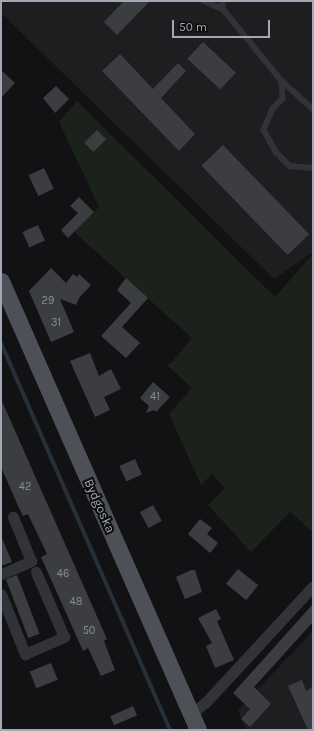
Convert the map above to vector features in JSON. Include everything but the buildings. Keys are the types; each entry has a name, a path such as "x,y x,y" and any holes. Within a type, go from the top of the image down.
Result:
{"main road":[{"name":"Bydgoska","path":"1,281 198,730"}],"street":[{"path":"1,574 31,561 12,517"},
{"path":"1,594 25,654 64,637 36,572"},
{"path":"191,714 206,702 313,586"}],"lane":[{"path":"204,1 223,9 282,81 313,109"},
{"path":"223,1 223,9"},
{"path":"282,81 283,99 273,109 264,130 277,153 290,166 313,168"}],"shaded area":[{"path":"1,1 313,1 313,252 274,279 1,13"},
{"path":"77,101 275,297 313,254 313,532 290,512 251,552 208,505 225,488 212,474 201,485 169,414 192,388 167,365 171,363 192,338 74,232 99,207 59,122"},
{"path":"313,631 313,730 246,730 238,710"}],"waterway":[{"path":"1,343 170,730"}]}
